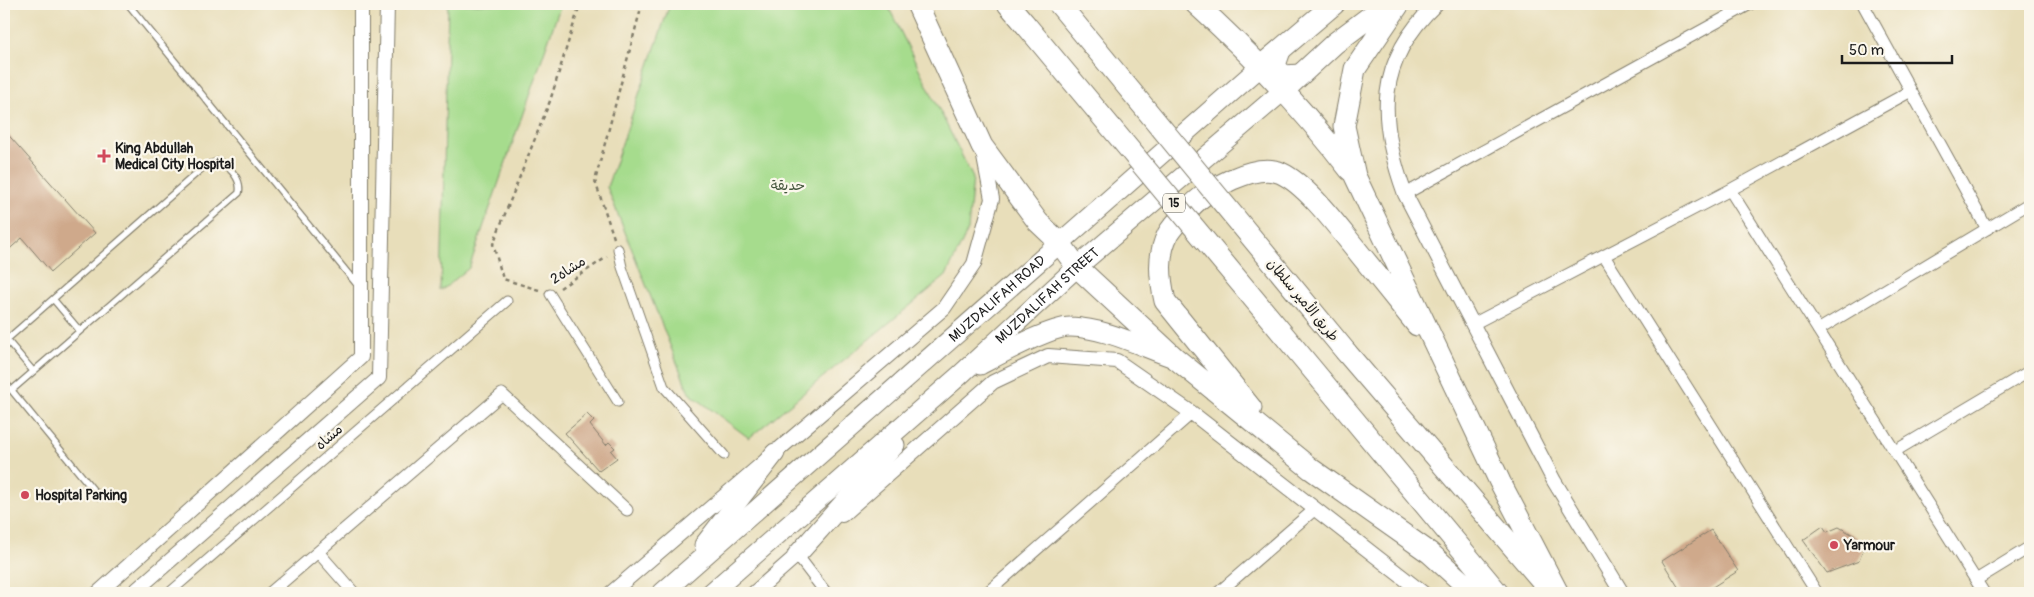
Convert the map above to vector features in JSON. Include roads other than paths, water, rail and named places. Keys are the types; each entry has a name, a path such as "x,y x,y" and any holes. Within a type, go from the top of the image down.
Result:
{"highway":[{"path":"917,4 982,146 1038,222 1059,242 1077,267 1175,358 1282,446 1311,469 1430,553 1474,593"},
{"name":"15","path":"1008,4 1498,593"},
{"name":"طريق الأمير سلطان","path":"1058,4 1346,352 1553,593"},
{"path":"1196,4 1316,126 1355,176 1500,482 1558,593"},
{"name":"MUZDALIFAH ROAD","path":"669,587 1036,262 1334,4"},
{"name":"MUZDALIFAH STREET","path":"711,593 959,376 1077,267 1283,91 1335,43 1388,4"},
{"path":"1355,176 1344,126 1354,69 1399,4"},
{"path":"1282,48 1276,65 1283,75 1301,74"},
{"path":"1282,446 1165,301 1160,280 1161,256 1168,234 1195,202 1234,178 1254,171 1280,173 1305,191 1330,217 1439,353"},
{"path":"1036,262 1057,257 1066,268 1057,286"},
{"path":"797,555 959,376 1026,342 1070,327 1097,331 1175,358"},
{"path":"669,587 775,453"}],"street":[{"path":"98,593 361,357 361,4"},
{"path":"133,593 379,378 387,4"},
{"path":"1436,4 1427,12 1402,47 1386,87 1385,117 1392,158 1404,194 1554,481 1622,593"},
{"path":"1404,194 1750,4"},
{"path":"1863,4 1987,229"},
{"path":"1473,324 1730,190 1911,91"},
{"path":"611,593 944,308 974,264 992,198 982,146"},
{"path":"1730,190 1984,593"},
{"path":"1818,330 2030,203"},
{"path":"618,250 622,267 664,387 724,455"},
{"path":"1604,256 1817,593"},
{"path":"550,294 618,402"},
{"name":"مشاه","path":"169,593 507,301"},
{"path":"754,593 993,382 1048,356 1117,361 1192,413 1423,593"},
{"path":"1895,451 2030,370"},
{"path":"270,593 502,394 627,510"},
{"path":"987,593 1192,413"},
{"path":"1224,591 1315,509"},
{"path":"1976,580 2030,547"},
{"path":"318,552 354,593"},
{"path":"797,555 826,593"}],"lane":[{"path":"128,4 361,289"},
{"path":"12,390 239,193 240,186 228,166 219,161 206,165 5,341 33,371"},
{"path":"53,299 80,331"},
{"path":"4,380 99,497"}],"place":[{"name":"King Abdullah Medical City Hospital","path":"104,156"},
{"name":"Hospital Parking","path":"25,495"},
{"name":"Yarmour","path":"1834,545"}],"park label":[{"name":"حديقة","path":"788,185"}]}
